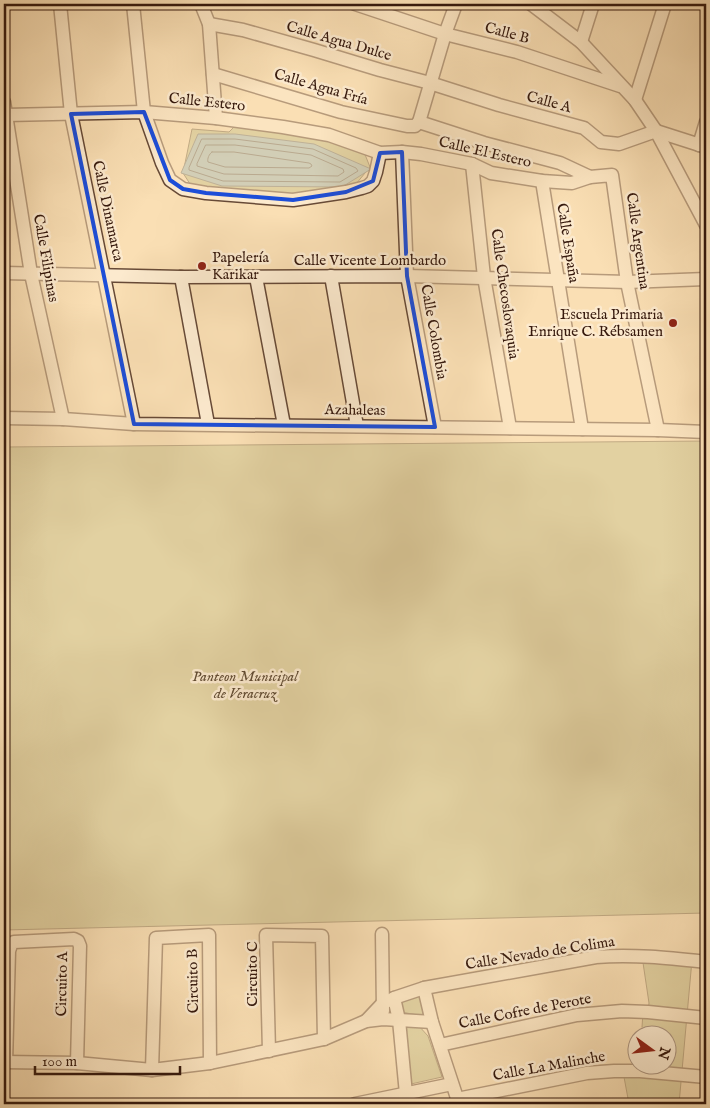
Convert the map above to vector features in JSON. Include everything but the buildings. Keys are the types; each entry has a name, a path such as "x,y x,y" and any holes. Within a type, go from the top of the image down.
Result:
{"street":[{"name":"Calle Dinamarca","path":"60,4 72,114 134,424"},
{"path":"133,4 144,112 170,180 183,189 206,193 293,200 346,192 368,186 373,181 380,153"},
{"path":"202,4 209,24 216,118"},
{"name":"Calle B","path":"355,4 445,34 517,52 622,86"},
{"path":"456,4 445,34 419,122 484,143 560,163 590,177"},
{"path":"531,4 581,42 635,100 656,131 706,225"},
{"path":"581,42 593,4"},
{"path":"635,100 665,4"},
{"name":"Calle Agua Dulce","path":"209,24 243,30 430,83"},
{"name":"Calle Agua Fría","path":"213,74 341,112 407,126 415,126 419,122"},
{"name":"Calle A","path":"430,83 499,105 584,128 601,142 619,144 656,131"},
{"name":"Calle Filipinas","path":"4,102 32,274 63,419"},
{"name":"Calle Estero","path":"6,115 144,112 216,118 329,135 380,153 402,152"},
{"path":"656,131 703,146 706,122"},
{"name":"Calle El Estero","path":"402,152 472,164 491,173 542,181 572,183 590,177 612,175"},
{"name":"Calle Colombia","path":"402,152 407,276 435,427"},
{"name":"Calle Checoslovaquia","path":"472,164 484,278 510,428"},
{"name":"Calle Argentina","path":"612,175 627,282 658,430"},
{"name":"Calle España","path":"542,181 582,429"},
{"name":"Calle Vicente Lombardo","path":"4,273 181,277 407,276 627,282 706,279"},
{"path":"331,276 357,426"},
{"path":"181,277 208,424"},
{"path":"256,277 284,425"},
{"name":"Azahaleas","path":"4,418 63,419 134,424 706,432"},
{"path":"382,934 382,1004 384,1019"},
{"name":"Circuito B","path":"152,1070 156,938 209,935 210,1063"},
{"name":"Circuito C","path":"270,1051 266,935 322,936 324,1040"},
{"name":"Circuito A","path":"5,1062 8,951 11,945 14,942 74,939 78,941 80,946 77,1064"},
{"name":"Calle Nevado de Colima","path":"382,1004 424,988 596,958 642,956 706,962"},
{"path":"424,988 432,1022 458,1102"},
{"path":"394,998 399,1020 406,1094"},
{"path":"366,1021 382,1004"},
{"name":"Calle Cofre de Perote","path":"440,1045 577,1015 622,1011 706,1018"},
{"path":"5,1062 77,1064 152,1070 210,1063 324,1040 366,1021 384,1019 432,1022"},
{"name":"Calle La Malinche","path":"458,1102 596,1072 640,1071 706,1077"},
{"path":"355,1104 452,1084"}],"highlighted area":[{"path":"144,112 170,180 183,189 206,193 293,200 346,192 373,181 380,153 402,152 407,276 435,427 134,424 71,114"}],"green space":[{"path":"239,122 360,142 370,167 351,190 324,199 192,187 183,173 192,129 229,132"},
{"name":"Panteon Municipal de Veracruz","path":"706,441 706,913 4,930 4,447"},
{"path":"642,956 692,960 679,1104 629,1104 624,1077 628,1075 678,1076 678,1026 642,1026 643,1012 648,1012 649,1003"},
{"path":"422,993 423,1016 401,1012 398,999"},
{"path":"418,1025 428,1036 442,1077 411,1084 402,1026"}],"water":[{"path":"198,134 235,134 314,144 371,169 342,187 222,186 181,173"}],"place":[{"name":"Papelería Karikar","path":"202,266"},
{"name":"Escuela Primaria Enrique C. Rébsamen","path":"673,323"}]}
